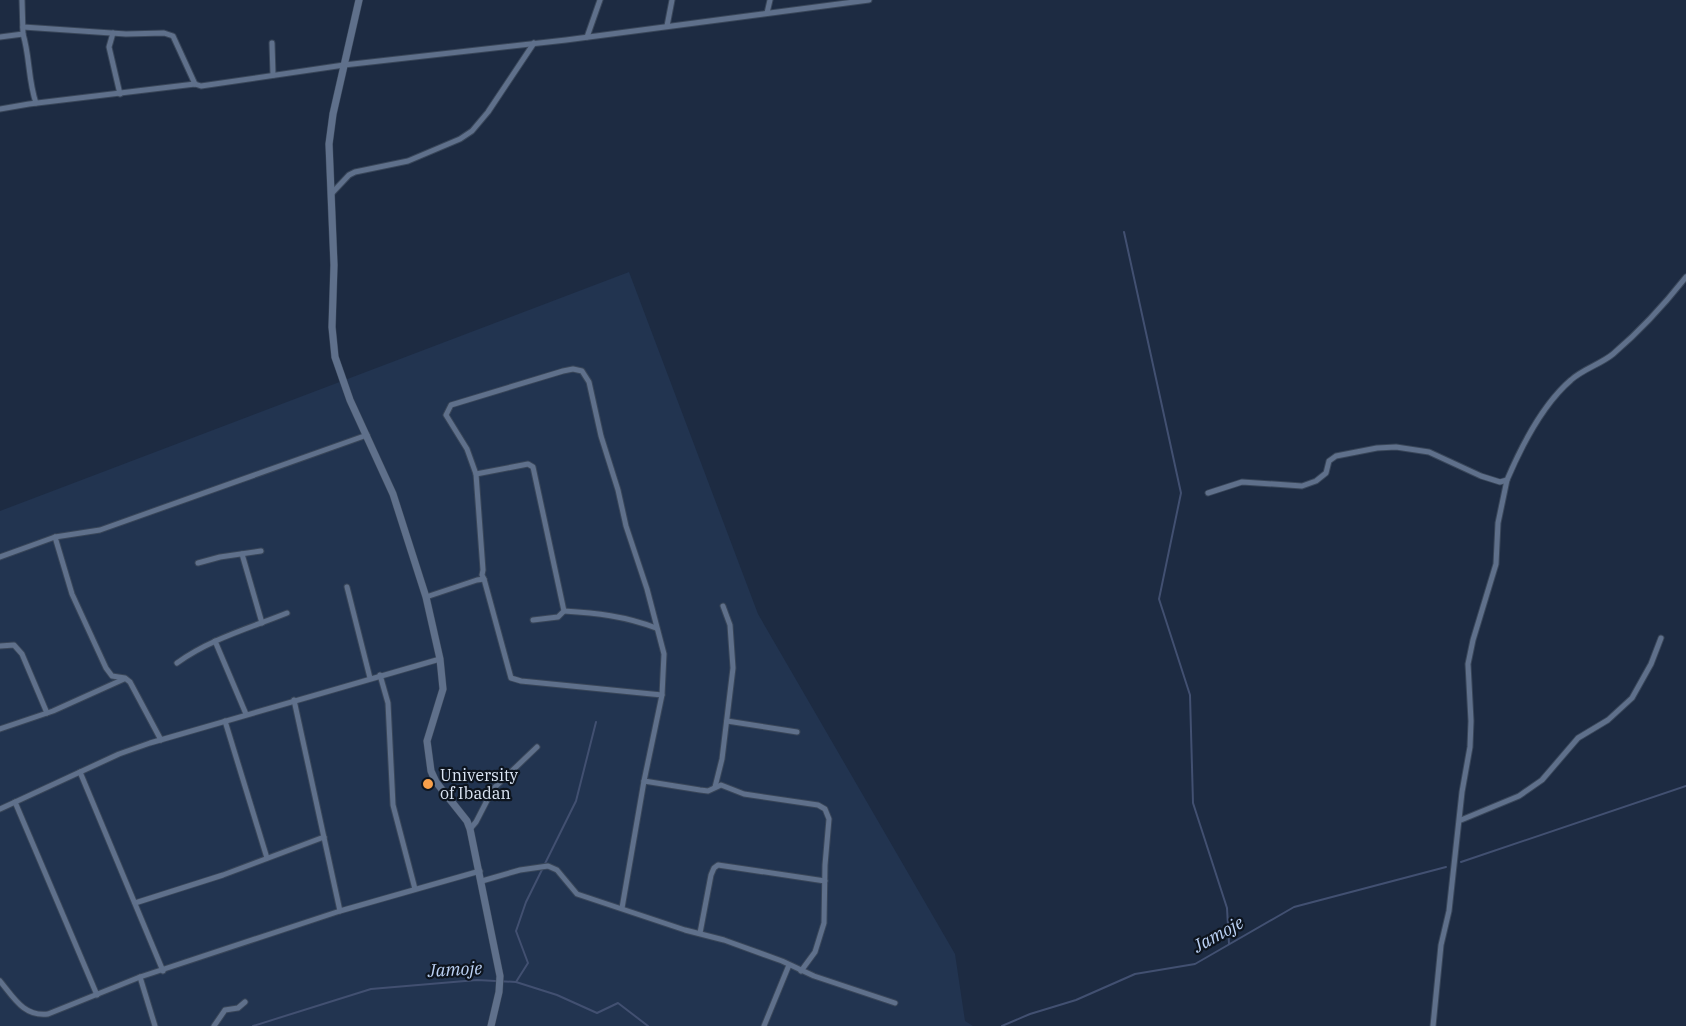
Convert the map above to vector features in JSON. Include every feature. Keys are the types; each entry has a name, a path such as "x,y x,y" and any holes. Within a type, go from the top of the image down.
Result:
{"street":[{"path":"22,0 23,31 28,50 31,90 36,103"},
{"path":"359,0 333,114 329,144 333,192 332,327 335,357 350,400 393,494 426,597 440,659 443,689 427,741 430,771 467,821 470,829 499,973 499,992 491,1026"},
{"path":"587,37 600,0"},
{"path":"667,26 672,0"},
{"path":"767,13 770,0"},
{"path":"0,109 195,84 201,86 344,65 587,37 869,0"},
{"path":"0,37 23,31 164,33 173,36 195,84"},
{"path":"112,33 109,47 120,94"},
{"path":"272,43 273,75"},
{"path":"333,192 349,175 355,172 408,161 460,140 472,131 488,112 534,43"},
{"path":"1433,1026 1441,945 1449,911 1472,721 1468,664 1496,564 1498,523 1507,480 1518,453 1543,413 1571,380 1612,355 1656,313 1686,277"},
{"path":"622,908 644,781 662,695 664,654 601,436 589,382 584,373 573,369 451,405 447,415 467,448 476,474 482,575 511,678 520,681 662,695"},
{"path":"0,557 55,537 109,527 367,435"},
{"path":"1208,493 1242,482 1302,486 1316,481 1326,473 1329,461 1336,456 1386,448 1429,452 1481,476 1500,482 1507,480"},
{"path":"476,474 528,464 533,466 564,611"},
{"path":"55,537 72,594 106,668 112,676 125,678 130,682 161,740"},
{"path":"198,563 261,551"},
{"path":"242,554 262,623"},
{"path":"426,597 484,579"},
{"path":"347,587 370,678"},
{"path":"715,787 722,759 733,668 730,625 723,606"},
{"path":"533,620 558,617 564,611 608,614 656,628"},
{"path":"177,663 194,651 215,641 288,613"},
{"path":"1461,820 1519,796 1542,780 1578,738 1608,720 1632,698 1651,664 1661,638"},
{"path":"215,641 246,714"},
{"path":"0,646 14,645 22,654 47,713"},
{"path":"0,809 119,754 246,714 440,659"},
{"path":"380,675 390,714 393,806 415,889"},
{"path":"0,729 47,713 125,678"},
{"path":"294,700 340,911"},
{"path":"225,721 267,858"},
{"path":"727,721 797,732"},
{"path":"470,829 493,789 537,747"},
{"path":"80,772 163,971"},
{"path":"644,781 700,790 708,790 721,784 744,794 825,809 829,819 825,912 815,952 801,971"},
{"path":"15,802 97,995"},
{"path":"135,903 223,875 324,837"},
{"path":"700,933 711,874 718,865 825,881"},
{"path":"482,881 530,868 548,866 557,870 577,894 724,940 801,971 895,1003"},
{"path":"0,981 3,990 24,1010 41,1015 48,1014 140,977 340,911 480,871"},
{"path":"764,1026 789,965"},
{"path":"140,977 155,1026"},
{"path":"214,1026 225,1010 238,1008 245,1002"}],"shaded area":[{"name":"University of Ibadan","path":"629,272 758,614 955,954 965,1021 973,1026 0,1026 0,511"}],"waterway":[{"path":"1124,232 1181,493 1159,599 1190,695 1193,803 1227,908 1229,944"},
{"path":"516,982 528,963 516,931 526,902 576,801 596,722"},
{"name":"Jamoje","path":"1461,862 1686,786"},
{"name":"Jamoje","path":"1002,1026 1030,1014 1076,1000 1135,974 1195,964 1294,907 1446,867"},
{"name":"Jamoje","path":"253,1026 371,989 477,980 516,982 557,995 597,1013 618,1003 648,1026"}],"place":[{"name":"University of Ibadan","path":"428,784"}]}
